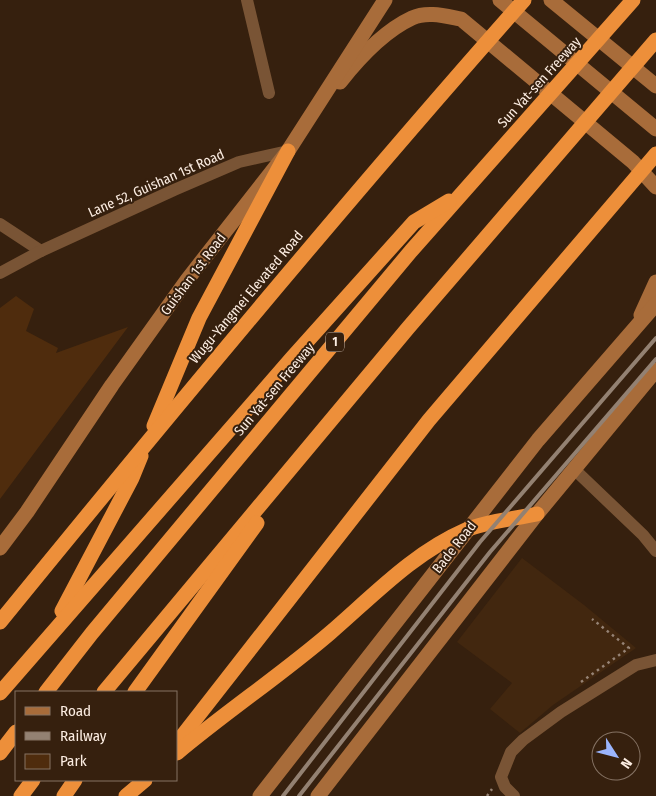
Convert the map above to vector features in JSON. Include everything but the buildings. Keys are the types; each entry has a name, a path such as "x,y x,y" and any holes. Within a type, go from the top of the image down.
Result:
{"highway":[{"name":"Wugu-Yangmei Elevated Road","path":"0,622 192,386 398,142 524,0"},
{"name":"Sun Yat-sen Freeway","path":"47,691 105,618 411,251 633,0"},
{"path":"105,691 408,328 656,40"},
{"path":"50,635 132,478 199,318 288,151"},
{"path":"178,741 429,420 656,154"},
{"path":"0,693 292,358 414,222 461,194"},
{"path":"136,691 247,536 408,328"},
{"path":"178,752 330,633 372,594 421,556 467,529 537,514"},
{"path":"0,753 15,733"},
{"path":"20,796 32,781"},
{"path":"64,796 74,781"},
{"path":"126,796 144,781"},
{"path":"137,796 149,781"}],"street":[{"path":"247,0 269,93"},
{"name":"Guishan 1st Road","path":"0,548 27,512 112,385 187,280 288,151 385,0"},
{"path":"500,0 656,129"},
{"path":"551,0 656,86"},
{"path":"309,120 347,73 378,42 413,18 437,14 461,19 468,23 633,162 656,187"},
{"name":"Lane 52, Guishan 1st Road","path":"0,273 41,251 239,162 288,151"},
{"path":"0,224 41,251"},
{"path":"633,332 656,282"},
{"name":"Bade Road","path":"260,796 538,440 656,304"},
{"path":"324,794 537,514 656,370"},
{"path":"574,469 643,535 656,551"},
{"path":"514,796 505,787 501,777 511,752 523,740 561,712 636,665 656,660"}],"path":[{"path":"573,687 629,648 592,619"}],"shaded area":[{"path":"522,558 584,605 636,648 553,705 520,733 490,709 512,683 457,642"}],"green space":[{"path":"16,296 34,309 26,331 58,348 56,353 128,327 0,499 0,308"}],"railway":[{"path":"283,796 480,542 656,338"},
{"path":"299,796 490,552 656,359"}]}
